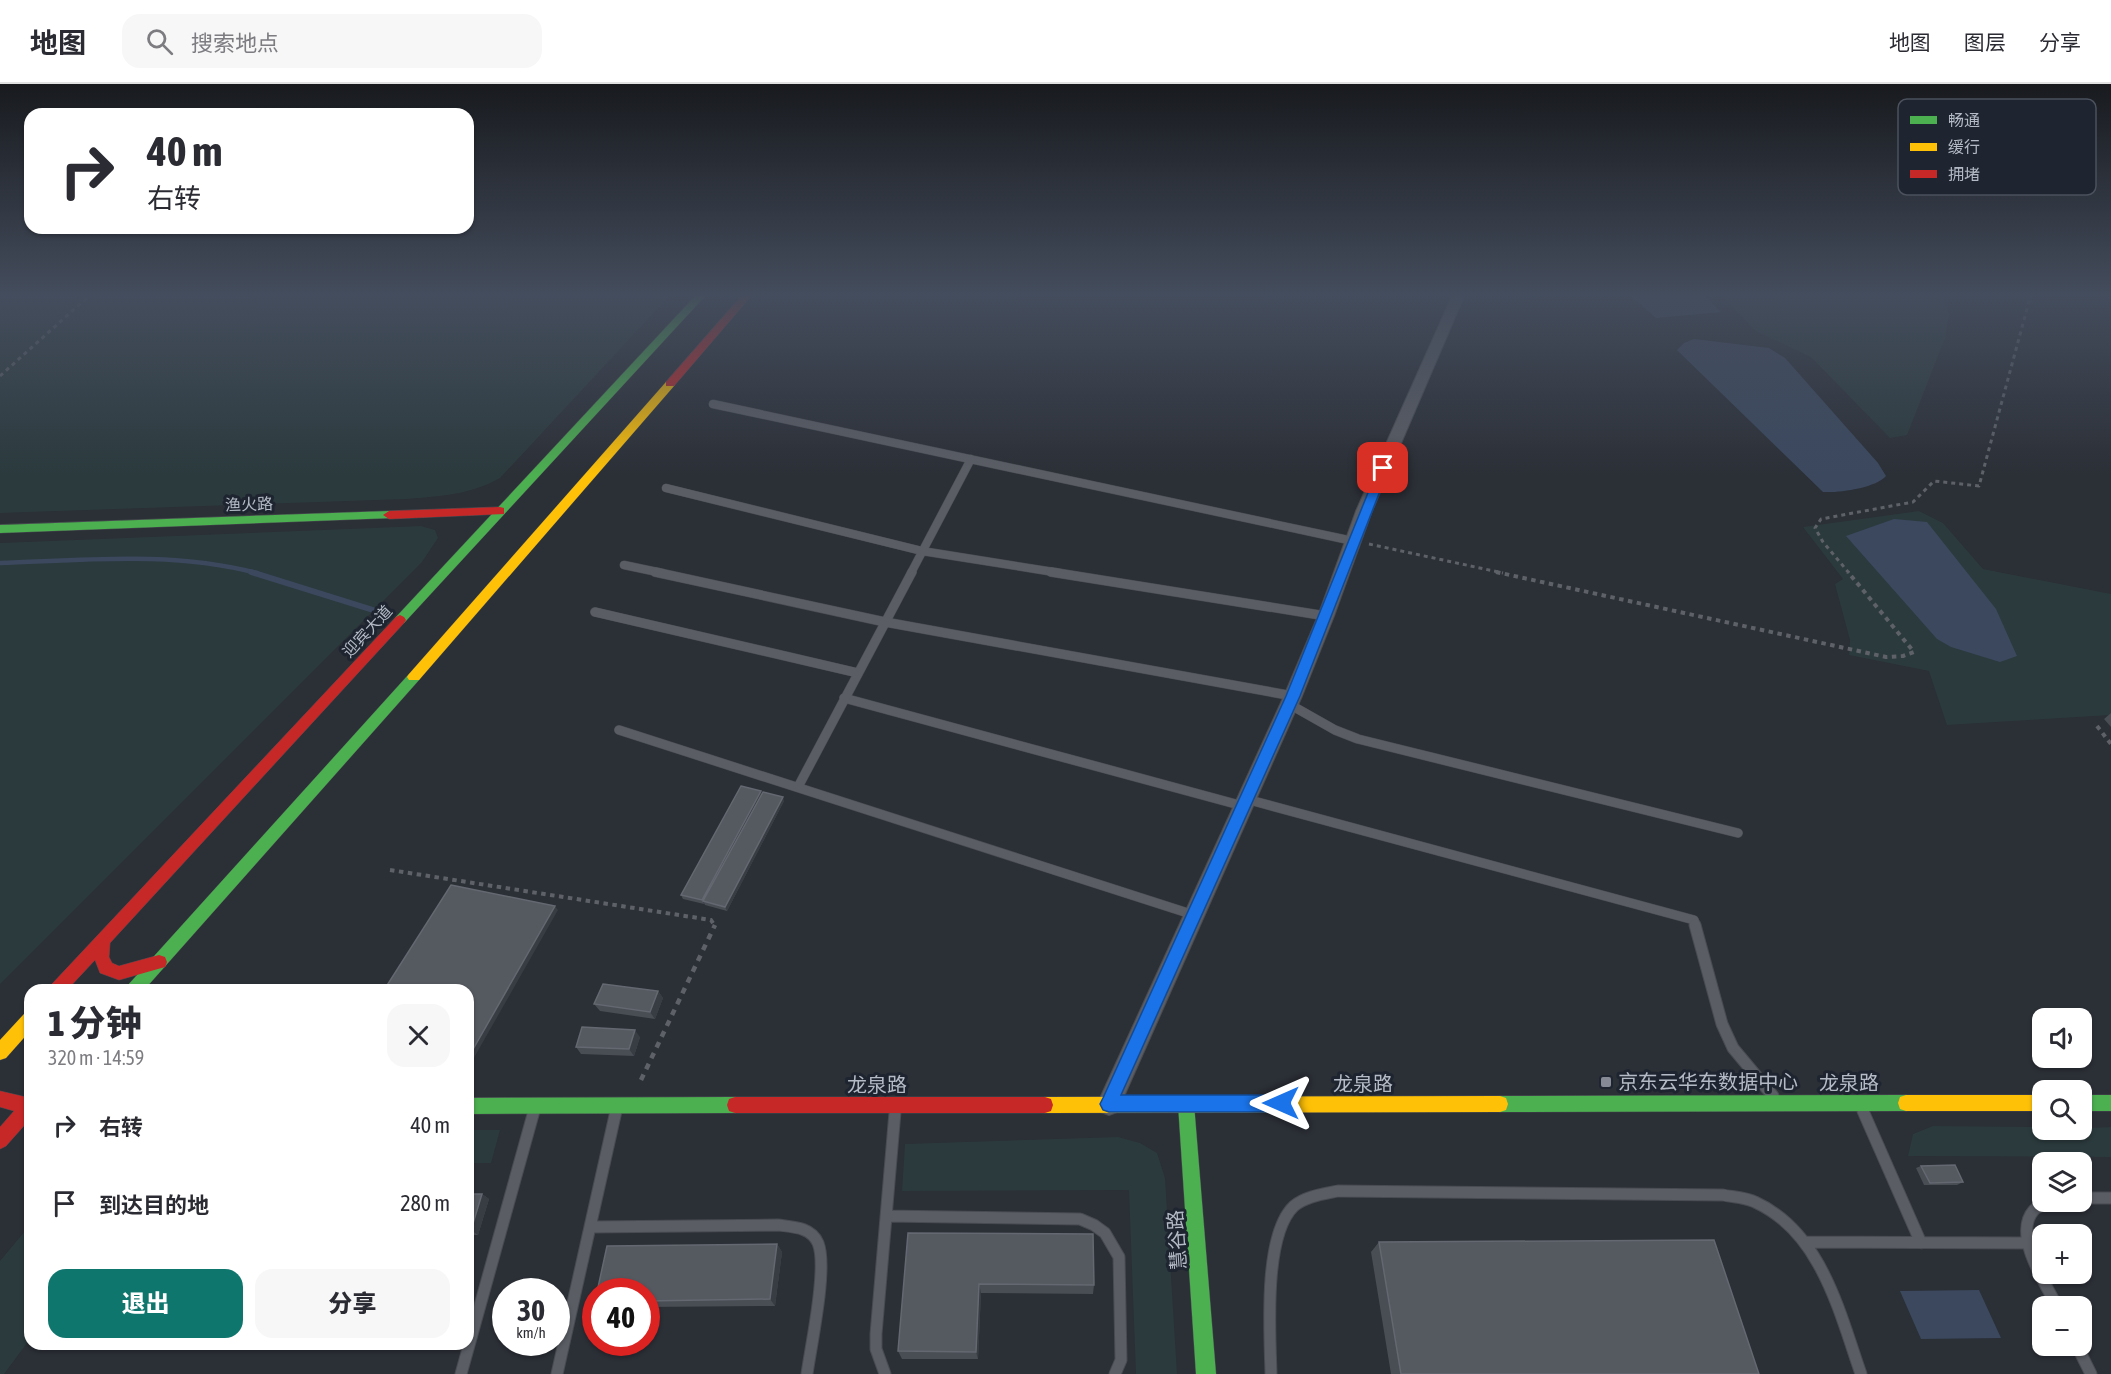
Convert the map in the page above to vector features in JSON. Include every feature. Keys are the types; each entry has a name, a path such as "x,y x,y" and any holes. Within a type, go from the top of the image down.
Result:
{"main road":[{"name":"迎宾大道","path":"63,984 646,354"},
{"path":"139,984 485,598 696,354"},
{"name":"渔火路","path":"0,529 500,511"},
{"path":"104,940 101,957 105,968 119,973 159,962"},
{"path":"0,1052 24,1026"},
{"path":"0,1099 24,1105"},
{"path":"2092,1103 2111,1102"},
{"name":"龙泉路","path":"474,1106 2032,1103"},
{"name":"慧谷路","path":"1186,1104 1206,1374"},
{"path":"0,1140 24,1114"}],"street":[{"path":"1109,1104 1291,700 1326,616 1353,541 1433,354"}],"lane":[{"path":"713,404 1353,541"},
{"path":"798,787 971,459"},
{"path":"666,488 922,551 1326,616"},
{"path":"624,565 885,622 1291,700 1335,730 1358,739 1738,833"},
{"path":"595,612 858,673"},
{"path":"844,698 1694,920 1722,1024 1733,1048 1779,1103"},
{"path":"619,730 1194,915"},
{"path":"1859,1103 1921,1243"},
{"path":"557,1374 590,1227 623,1105"},
{"path":"885,1374 876,1349 876,1334 895,1105"},
{"path":"474,1327 535,1106"},
{"path":"1271,1374 1270,1297 1279,1237 1292,1208 1310,1198 1338,1191 1723,1195 1753,1200 1775,1212 1806,1242 1822,1270 1861,1374"},
{"path":"2092,1198 2111,1198"},
{"path":"2033,1212 2026,1221 2026,1243 2053,1296"},
{"path":"886,1216 1080,1219 1092,1222 1113,1242 1119,1257 1121,1360 1114,1374"},
{"path":"590,1227 778,1225 803,1228 818,1242 822,1264 807,1374"},
{"path":"1806,1242 2026,1243"},
{"path":"461,1374 468,1350"},
{"path":"2082,1356 2091,1374"}],"path":[{"path":"0,376 24,354"},
{"path":"1353,541 1886,657 1903,656 1914,652 1909,644 1823,542 1815,528 1821,519 1913,502 1934,481 1979,486 2015,354"},
{"path":"2097,726 2111,744"},
{"path":"390,870 711,920 715,925 712,935 623,1105"}],"shaded area":[{"path":"0,354 615,354 500,478 478,488 455,494 407,499 0,513"},
{"path":"1805,354 1939,354 1907,435 1890,438 1811,357"},
{"path":"1919,511 1943,523 1983,569 2111,594 2111,715 1947,725 1929,671 1849,655 1850,640 1835,584 1843,579 1803,527"},
{"path":"421,526 435,530 438,538 422,562 0,984 0,543"},
{"path":"1933,1126 2032,1127 2032,1140 2092,1140 2092,1128 2111,1127 2111,1157 2092,1157 2092,1152 2032,1152 2032,1157 1908,1156 1913,1134"},
{"path":"474,1130 500,1130 491,1163 474,1163"},
{"path":"1118,1137 1140,1143 1157,1153 1165,1178 1177,1374 1136,1374 1129,1190 902,1191 905,1144"},
{"path":"24,1232 24,1347 4,1374 0,1374 0,1261"}],"water":[{"path":"1681,354 1779,354 1785,358 1878,463 1886,476 1866,487 1823,492"},
{"path":"1894,519 1927,522 1996,609 2017,656 2000,662 1951,647 1937,639 1846,536"},
{"path":"1979,1290 2001,1338 1921,1339 1900,1291"}],"building":[{"path":"741,786 761,791 702,900 681,895"},
{"path":"763,792 783,797 725,907 703,901"},
{"path":"451,885 555,906 474,1048 474,984 388,984"},
{"path":"603,984 658,991 650,1012 594,1004"},
{"path":"582,1027 635,1030 629,1049 576,1047"},
{"path":"1955,1165 1963,1182 1930,1183 1921,1166"},
{"path":"474,1194 482,1194 474,1220"},
{"path":"908,1233 1093,1234 1094,1285 979,1284 976,1352 898,1351"},
{"path":"1714,1240 1759,1374 1401,1374 1379,1242"},
{"path":"777,1244 770,1299 660,1301 660,1278 600,1278 607,1246"}],"waterway":[{"path":"0,563 161,559 225,566 257,573"},
{"path":"251,572 373,610"}],"traffic: fast":[{"path":"400,620 646,354"},
{"path":"0,529 389,515"},
{"path":"139,984 414,677"},
{"path":"1500,1104 1906,1103"},
{"path":"2092,1103 2111,1103"},
{"path":"1186,1104 1206,1374"},
{"path":"474,1106 735,1105"}],"traffic: slow":[{"path":"414,677 670,384"},
{"path":"0,1052 24,1026"},
{"path":"1906,1103 2032,1103"},
{"path":"1045,1105 1500,1104"}],"traffic: jam":[{"path":"670,384 696,354"},
{"path":"389,515 500,511"},
{"path":"63,984 400,620"},
{"path":"103,940 101,957 106,968 119,973 159,962"},
{"path":"0,1099 24,1105"},
{"path":"735,1105 1045,1105"},
{"path":"0,1140 24,1113"}],"place":[{"name":"京东云华东数据中心","path":"1606,1082"}],"route":[{"path":"1281,1103 1109,1104 1293,696 1383,468"}]}
